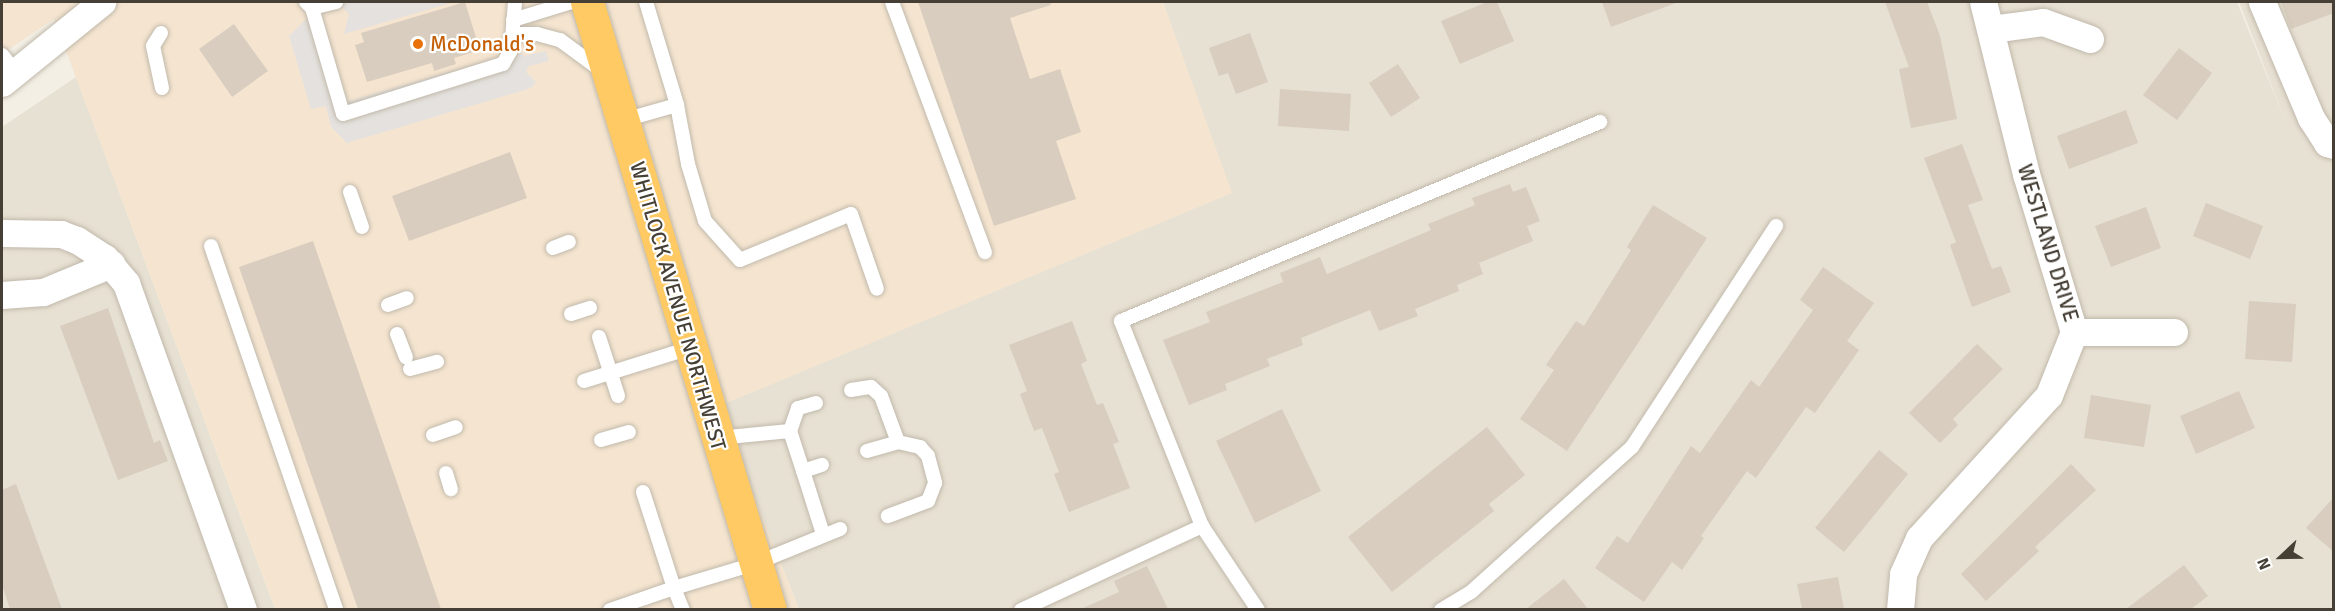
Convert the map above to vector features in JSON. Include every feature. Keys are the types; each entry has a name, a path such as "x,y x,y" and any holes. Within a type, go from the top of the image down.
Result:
{"highway":[{"name":"WHITLOCK AVENUE NORTHWEST","path":"587,2 624,120 716,438 770,609"}],"street":[{"path":"6,70 102,2"},
{"name":"WESTLAND DRIVE","path":"1900,609 1903,574 1919,538 2049,395 2074,332 2026,174 1983,2"},
{"path":"2262,2 2311,118 2327,143 2334,146"},
{"path":"1991,29 2043,22 2090,39"},
{"path":"2,233 61,234 91,247 111,264 135,303 243,609"},
{"path":"2,295 43,292 111,264"},
{"path":"2074,332 2174,332"}],"lane":[{"path":"336,2 309,5 343,114 507,61 515,2"},
{"path":"513,27 572,2"},
{"path":"646,2 677,105 688,164 705,221 740,260 851,214 877,289"},
{"path":"892,2 985,252"},
{"path":"513,27 560,40 610,76"},
{"path":"161,33 153,46 162,88"},
{"path":"624,120 677,105"},
{"path":"1258,609 1202,526 1121,321 1600,122"},
{"path":"350,192 362,227"},
{"path":"1441,609 1472,592 1632,447 1776,226"},
{"path":"553,248 569,242"},
{"path":"211,246 336,609"},
{"path":"388,305 407,298"},
{"path":"571,314 590,308"},
{"path":"397,334 408,363 437,362"},
{"path":"599,337 618,396"},
{"path":"584,381 610,371 691,348"},
{"path":"851,390 871,387 881,396 898,442"},
{"path":"816,403 798,408 790,431 823,534"},
{"path":"433,435 456,427"},
{"path":"716,438 790,431"},
{"path":"601,440 629,432"},
{"path":"867,451 898,442 920,447 928,456 936,483 928,501 888,516"},
{"path":"803,471 822,465"},
{"path":"446,473 452,489"},
{"path":"643,492 683,609"},
{"path":"1021,609 1202,526"},
{"path":"610,609 641,605 674,588 754,564 840,529"}],"shaded area":[{"path":"2,2 1163,2 1232,193 719,406 799,609 275,609 54,19 2,54"},
{"path":"336,2 454,2 344,34 349,14"},
{"path":"1163,2 2237,2 2287,125 2239,2 2333,2 2333,609 799,609 718,406 1231,193"},
{"path":"321,15 346,102 520,51 524,56 546,51 549,61 529,66 526,72 536,82 531,88 347,143 331,127 326,106 311,109 289,36 304,21"},
{"path":"76,77 275,609 2,610 2,127"}],"building":[{"name":"McDonald's","path":"465,2 480,50 454,58 456,64 434,71 432,63 367,82 355,45 364,42 361,33"},
{"path":"918,2 1050,2 1051,5 1010,18 1030,79 1060,69 1081,132 1056,141 1076,199 994,226"},
{"path":"1487,2 1497,2 1514,41 1460,64 1441,21"},
{"path":"1602,2 1675,2 1676,3 1611,27"},
{"path":"1885,2 1927,2 1940,36 1957,119 1911,128 1899,69 1909,67"},
{"path":"2281,2 2334,2 2334,13 2291,29"},
{"path":"234,24 268,71 232,97 199,49"},
{"path":"1250,33 1268,82 1236,94 1228,73 1219,76 1209,48"},
{"path":"2179,48 2212,73 2177,120 2143,95"},
{"path":"1398,64 1420,98 1391,117 1369,83"},
{"path":"1280,89 1351,94 1349,131 1278,126"},
{"path":"2126,110 2138,143 2069,169 2057,136"},
{"path":"1962,144 1983,200 1968,205 1992,269 2001,266 2011,292 1972,307 1950,245 1956,242 1924,158"},
{"path":"510,152 527,198 409,241 392,196"},
{"path":"1510,184 1513,192 1526,187 1540,221 1527,226 1533,241 1479,263 1483,274 1457,285 1459,291 1415,309 1418,316 1379,331 1370,310 1301,338 1303,345 1267,359 1270,366 1225,384 1227,390 1189,405 1163,340 1210,322 1206,312 1283,282 1280,273 1320,257 1327,274 1431,230 1428,224 1475,205 1472,198"},
{"path":"2206,203 2263,226 2250,259 2193,236"},
{"path":"1653,205 1707,238 1567,451 1520,419 1554,370 1546,365 1576,321 1584,326 1631,250 1627,247"},
{"path":"2146,207 2161,248 2111,267 2095,226"},
{"path":"313,241 441,609 358,609 239,267"},
{"path":"1823,267 1874,303 1847,341 1859,350 1815,413 1806,407 1756,478 1747,471 1701,536 1704,538 1682,570 1672,562 1644,602 1595,568 1617,536 1628,543 1691,446 1700,453 1751,380 1759,387 1813,310 1800,300"},
{"path":"2249,301 2296,304 2292,362 2245,359"},
{"path":"108,308 154,443 160,440 168,461 118,480 60,326"},
{"path":"1072,321 1087,361 1081,364 1097,405 1103,403 1119,442 1113,444 1130,488 1069,512 1054,474 1059,472 1042,428 1034,431 1020,394 1027,391 1009,345"},
{"path":"1977,344 2003,369 1953,419 1958,425 1940,443 1909,413"},
{"path":"2239,391 2255,428 2196,454 2180,416"},
{"path":"2091,395 2151,405 2144,447 2084,438"},
{"path":"1282,409 1321,491 1255,523 1216,441"},
{"path":"1487,427 1525,475 1489,504 1494,511 1392,592 1348,537"},
{"path":"1879,450 1908,474 1844,552 1815,528"},
{"path":"2071,464 2096,490 2035,547 2039,551 1986,601 1961,574"},
{"path":"16,484 62,609 10,609 2,585 2,490"},
{"path":"2334,497 2334,552 2306,528"},
{"path":"2184,565 2208,596 2191,609 2126,609"},
{"path":"1147,566 1168,609 1081,609 1119,592 1114,581"},
{"path":"1838,577 1844,609 1802,609 1797,584"},
{"path":"1564,579 1588,609 1526,609"}],"place":[{"name":"McDonald's","path":"418,44"}]}
